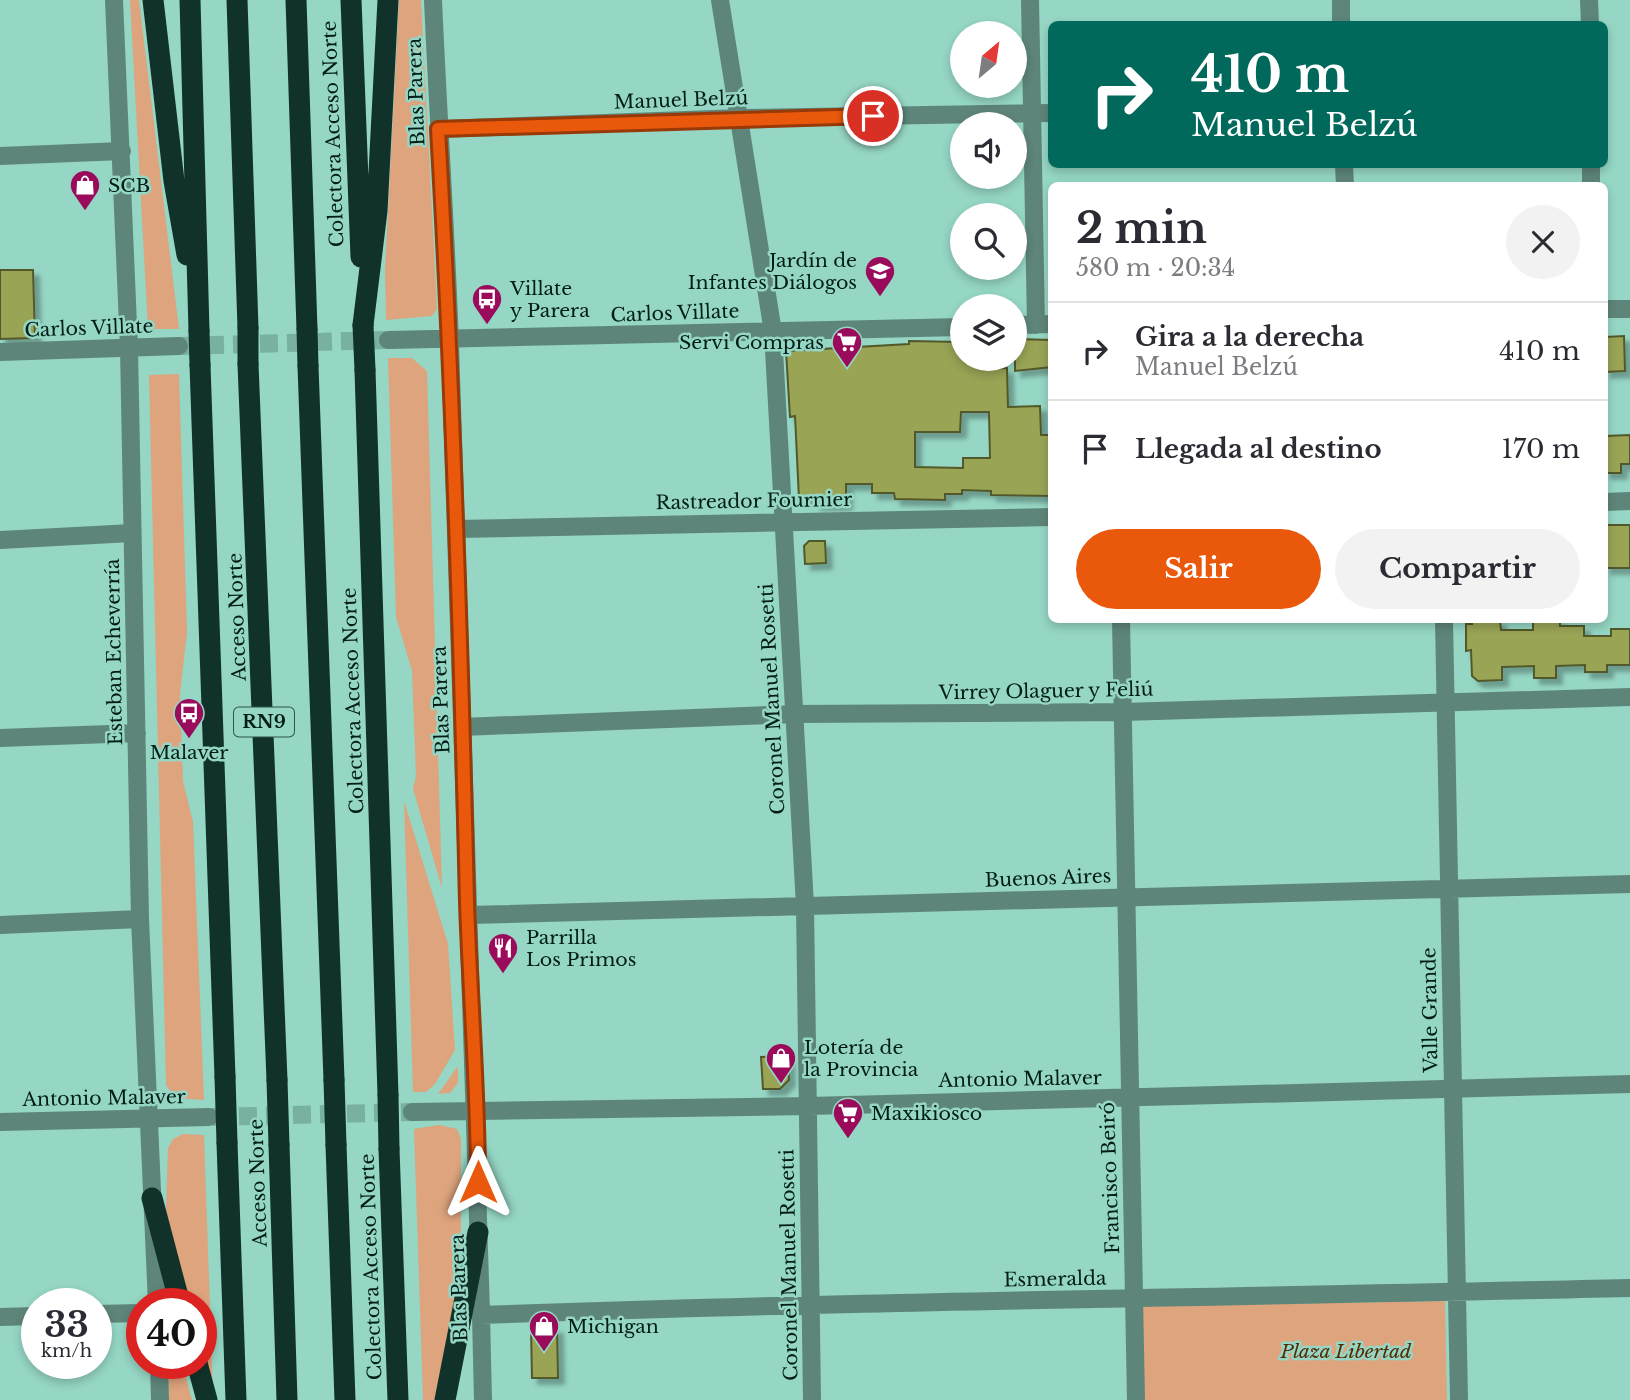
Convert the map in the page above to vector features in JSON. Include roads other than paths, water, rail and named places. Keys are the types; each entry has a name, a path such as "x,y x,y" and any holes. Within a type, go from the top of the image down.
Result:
{"highway":[{"path":"153,0 174,181 199,329"},
{"path":"190,0 236,1400"},
{"name":"Acceso Norte","path":"237,0 287,1400"},
{"name":"RN9","path":"296,0 345,1400"},
{"name":"Colectora Acceso Norte","path":"351,0 398,1400"},
{"path":"363,326 377,211 388,0"},
{"path":"152,1198 176,1288"},
{"path":"445,1400 478,1232"},
{"path":"201,1379 206,1400"}],"street":[{"name":"Esteban Echeverría","path":"114,0 129,348 140,919 156,1288"},
{"name":"Blas Parera","path":"433,0 450,340 468,915 478,1110 478,1232 483,1400"},
{"name":"Coronel Manuel Rosetti","path":"720,0 741,118 773,332 805,906 812,1400"},
{"path":"1030,0 1032,113 1044,324"},
{"path":"1341,0 1341,21"},
{"path":"1590,0 1590,21"},
{"name":"Manuel Belzú","path":"438,129 741,118 1048,113"},
{"path":"0,156 122,151"},
{"path":"1608,309 1630,309"},
{"name":"Carlos Villate","path":"388,340 950,327"},
{"name":"Carlos Villate","path":"0,352 178,346"},
{"path":"1608,502 1630,502"},
{"name":"Rastreador Fournier","path":"457,528 1048,517"},
{"path":"0,540 132,533"},
{"name":"Francisco Beiró","path":"1121,623 1136,1400"},
{"name":"Valle Grande","path":"1444,623 1459,1400"},
{"name":"Virrey Olaguer y Feliú","path":"462,726 793,714 1123,712 1446,700 1630,697"},
{"path":"0,738 137,733"},
{"name":"Buenos Aires","path":"468,915 1630,884"},
{"path":"0,925 140,919"},
{"name":"Antonio Malaver","path":"412,1112 809,1106 1630,1084"},
{"name":"Antonio Malaver","path":"0,1122 209,1117"},
{"name":"Esmeralda","path":"481,1315 809,1303 1135,1300 1630,1288"},
{"path":"0,1317 21,1316"},
{"path":"159,1379 160,1400"}],"tunnel":[{"path":"179,346 388,340"},
{"path":"212,1117 412,1112"}],"place":[{"name":"SCB","path":"85,212"},
{"name":"Jardín de Infantes Diálogos","path":"880,298"},
{"name":"Villate y Parera","path":"487,326"},
{"name":"Servi Compras","path":"847,369"},
{"name":"Malaver","path":"189,740"},
{"name":"Parrilla Los Primos","path":"503,975"},
{"name":"Lotería de la Provincia","path":"781,1085"},
{"name":"Maxikiosco","path":"848,1140"},
{"name":"Michigan","path":"544,1353"}],"park label":[{"name":"Plaza Libertad","path":"1346,1351"}]}
